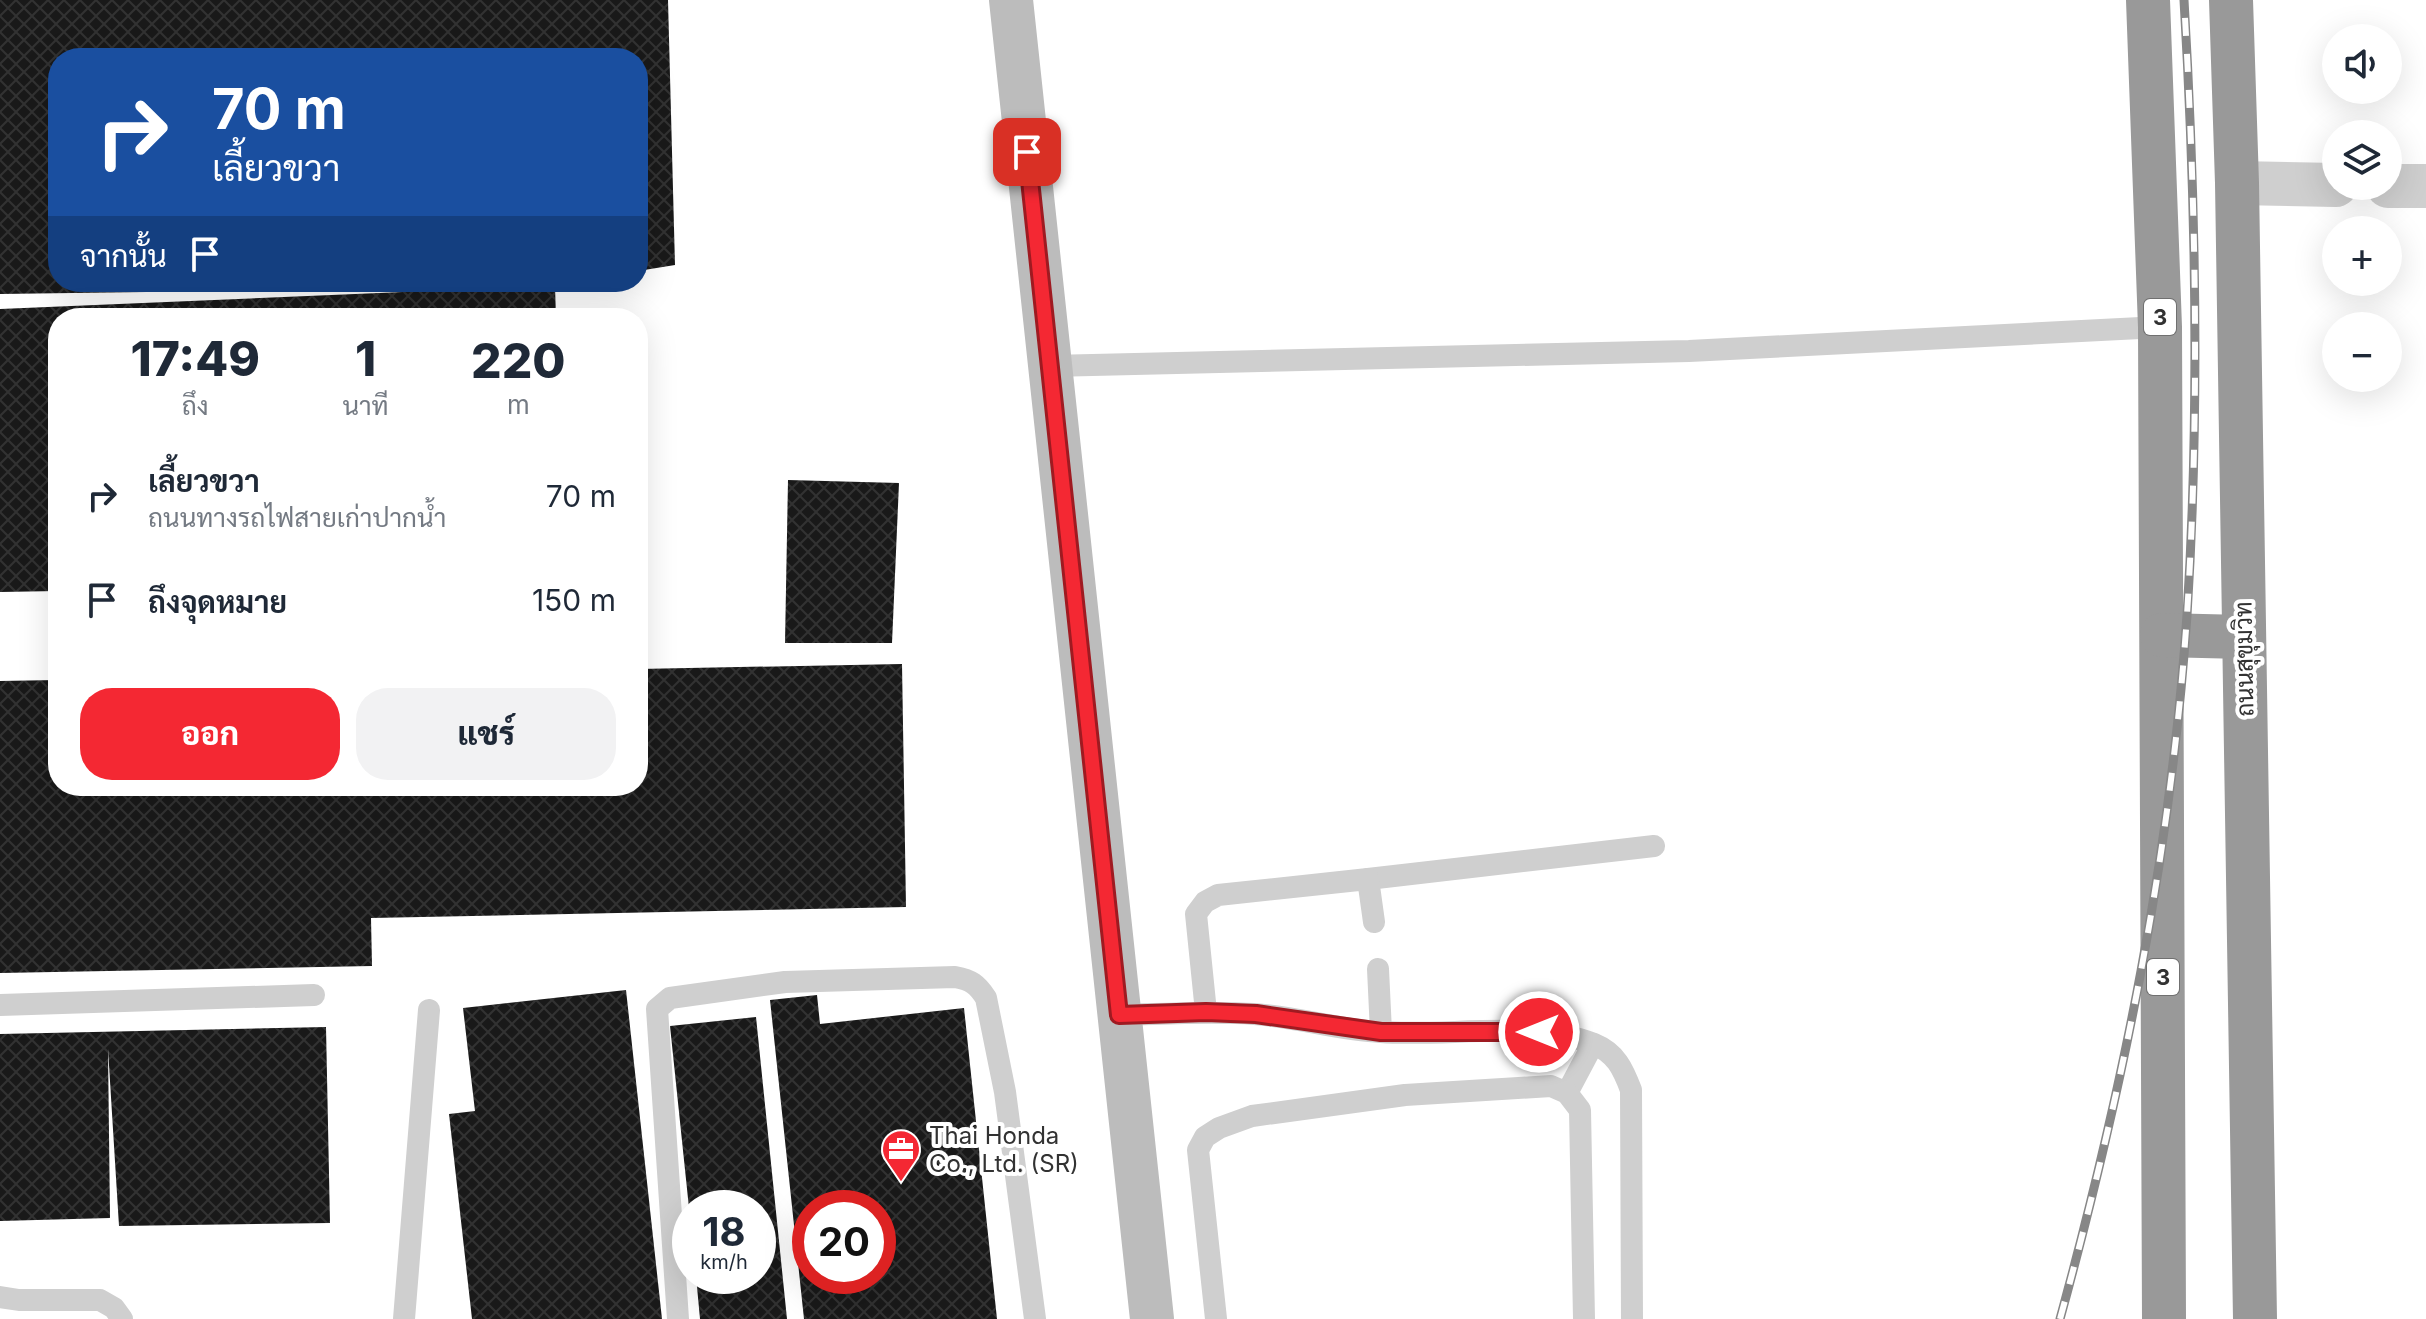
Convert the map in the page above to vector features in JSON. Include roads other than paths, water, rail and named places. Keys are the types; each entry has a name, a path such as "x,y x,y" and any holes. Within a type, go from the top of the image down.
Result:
{"highway":[{"name":"3","path":"2148,0 2160,327 2164,1319"},
{"name":"ถนนสุขุมวิท","path":"2231,0 2237,183 2255,1319"},
{"path":"2162,635 2243,637"}],"main road":[{"path":"1011,0 1152,1319"}],"street":[{"path":"2237,183 2322,185"},
{"path":"2402,186 2426,186"}],"lane":[{"path":"1050,366 1689,351 2160,327"},
{"path":"1206,1012 1196,914 1205,902 1218,895 1654,846"},
{"path":"1368,879 1374,922"},
{"path":"1378,969 1381,1032"},
{"path":"678,1319 657,1009 670,998 785,982 955,977 969,979 978,985 986,998 1005,1092 1035,1319"},
{"path":"0,1005 314,995"},
{"path":"404,1319 429,1010"},
{"path":"1119,1015 1256,1014 1381,1032 1539,1032 1593,1044 1612,1054 1622,1067 1631,1090 1632,1319"},
{"path":"1567,1093 1593,1044"},
{"path":"1216,1319 1198,1150 1205,1137 1219,1128 1252,1116 1405,1095 1551,1086 1567,1093 1580,1110 1584,1319"},
{"path":"0,1297 19,1300 100,1300 114,1308 122,1319"}],"railway":[{"path":"2060,1319 2124,1058 2156,882 2180,704 2191,538 2195,385 2194,230 2184,0"}],"place":[{"name":"Thai Honda Co., Ltd. (SR)","path":"901,1183"}]}
